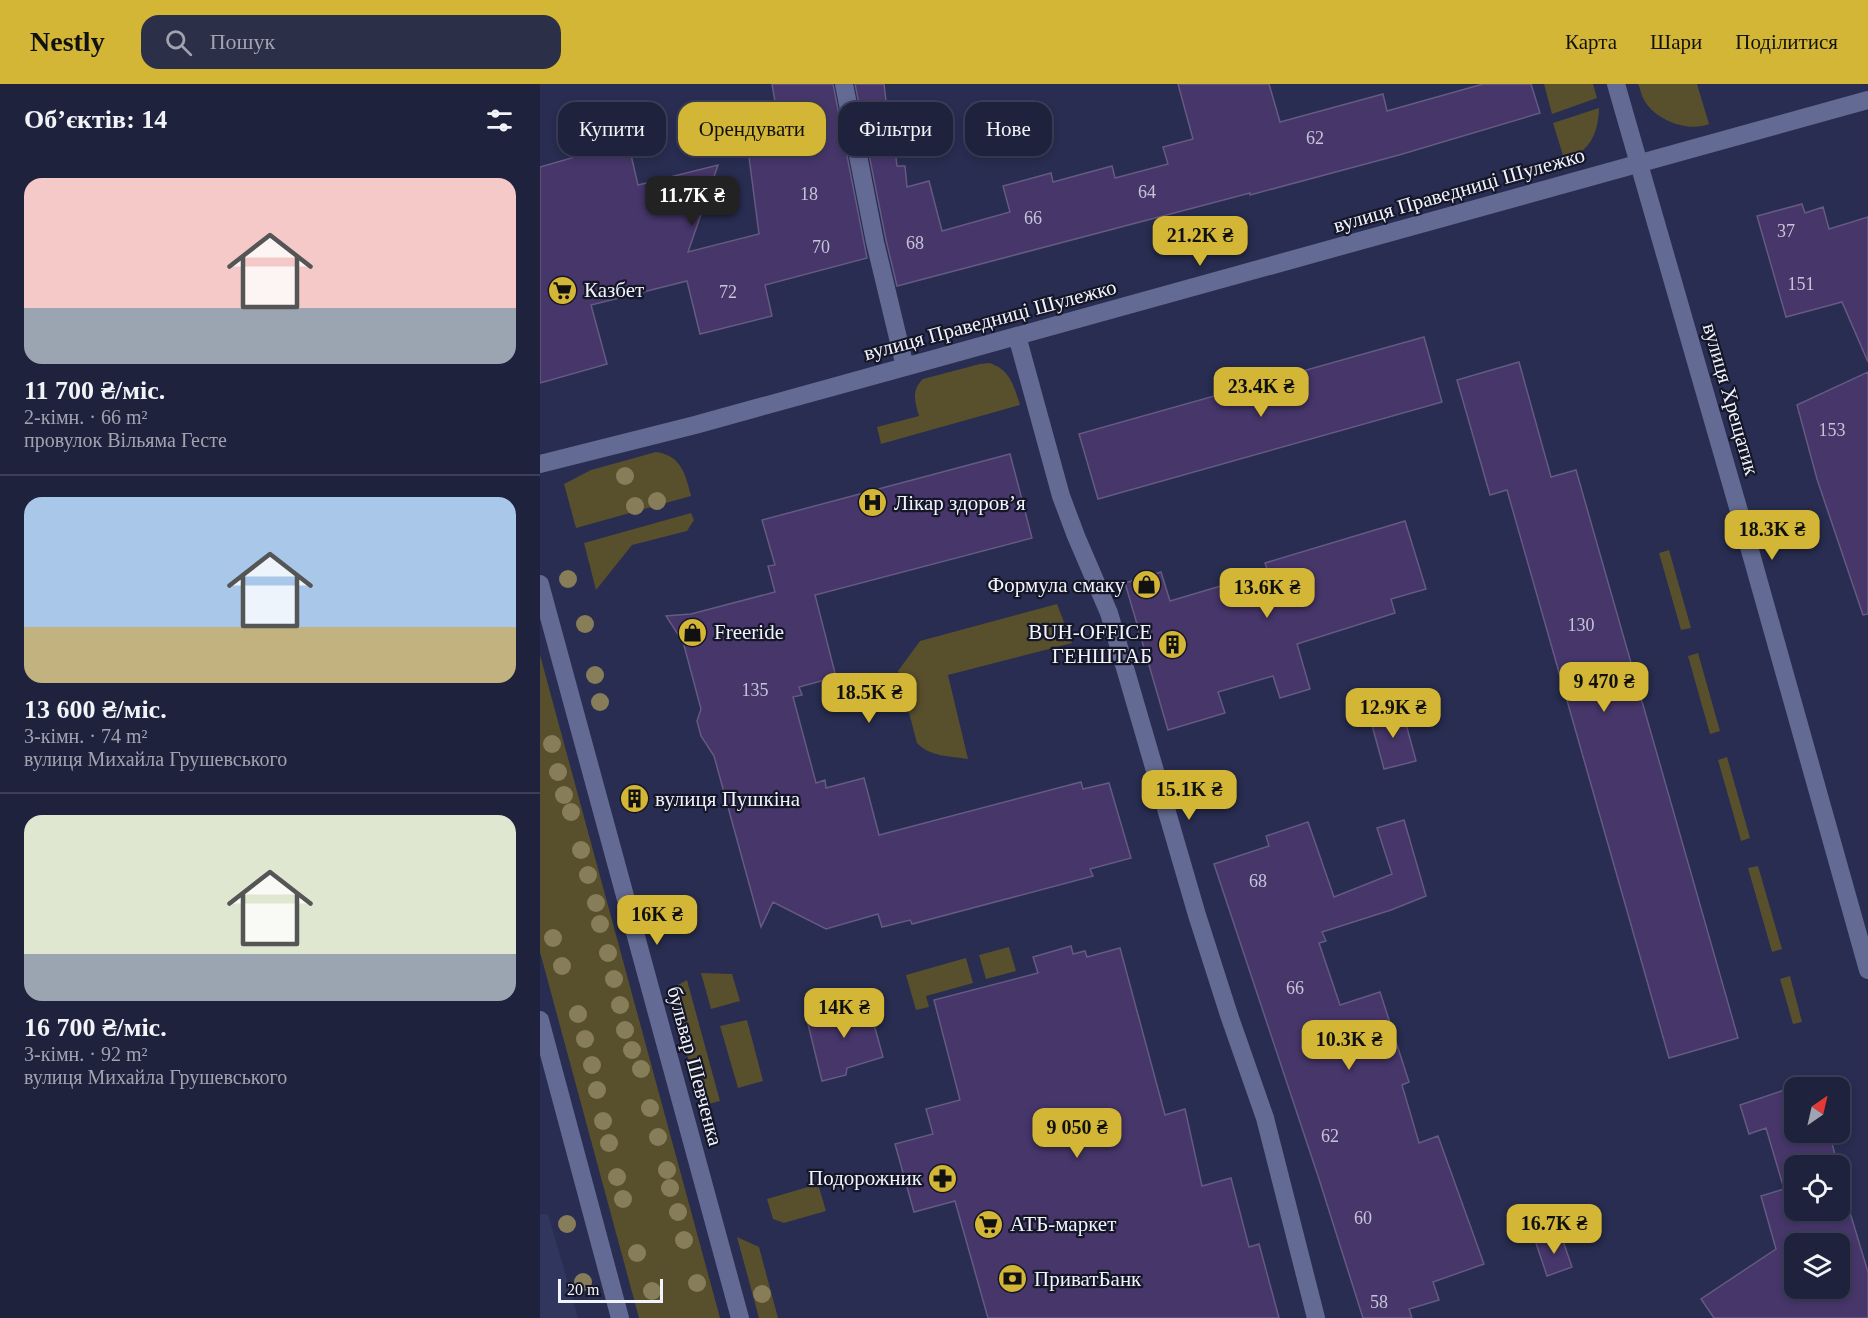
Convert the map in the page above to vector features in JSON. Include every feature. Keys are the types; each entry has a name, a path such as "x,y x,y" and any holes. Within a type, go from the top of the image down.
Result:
{"street":[{"path":"844,84 875,242 905,367"},
{"name":"вулиця Хрещатик","path":"1616,84 1868,970"},
{"name":"вулиця Праведниці Шулежко","path":"540,464 695,425 1868,100"},
{"path":"1017,336 1061,496 1109,613 1197,915 1265,1118 1316,1318"},
{"name":"бульвар Шевченка","path":"540,584 740,1318"},
{"path":"540,1020 620,1318"}],"shaded area":[{"path":"1544,84 1593,84 1597,98 1552,114"},
{"path":"1638,84 1697,84 1709,124 1691,127 1662,118 1648,106"},
{"path":"1599,108 1597,126 1591,141 1581,152 1565,162 1553,123"},
{"path":"989,363 1002,369 1010,379 1020,405 881,444 877,427 919,416 915,392 923,379"},
{"path":"656,452 671,457 681,467 691,496 576,528 564,484 591,470"},
{"path":"691,513 694,520 687,531 632,545 596,590 584,543"},
{"path":"1669,550 1691,628 1681,630 1659,553"},
{"path":"1057,604 1072,643 948,675 968,759 934,753 922,748 917,743 898,671 920,641"},
{"path":"1698,653 1720,731 1710,734 1688,656"},
{"path":"540,655 720,1318 639,1318 540,952"},
{"path":"1727,757 1750,838 1741,841 1718,760"},
{"path":"1758,866 1782,949 1772,952 1748,868"},
{"path":"1009,947 1016,971 986,979 979,955"},
{"path":"966,958 973,983 926,996 929,1007 916,1010 906,975"},
{"path":"701,973 732,974 740,1001 711,1009"},
{"path":"1790,976 1802,1022 1793,1024 1780,979"},
{"path":"687,980 720,1101 701,1106 671,996 678,985"},
{"path":"747,1020 763,1081 738,1088 720,1026"},
{"path":"818,1184 826,1211 784,1223 773,1219 767,1199"},
{"path":"540,1214 548,1214 578,1318 540,1318"},
{"path":"737,1237 759,1247 778,1318 759,1318"}],"building":[{"path":"772,84 833,84 838,110 838,156 847,156 867,258 765,285 772,316 700,334 687,281 591,305 607,364 540,383 540,167 578,156 631,156 638,185 718,165 688,252 759,234 749,156 826,156 826,102 775,102"},
{"path":"855,84 884,84 886,102 859,102"},
{"path":"1178,84 1269,84 1280,122 1383,94 1387,111 1483,84 1531,84 1540,113 1399,155 897,286 869,156 896,156 897,166 905,166 907,187 929,181 942,231 1010,212 1003,186 1051,173 1053,182 1112,166 1115,178 1168,164 1163,147 1193,139"},
{"path":"1802,204 1805,213 1823,207 1829,229 1868,217 1868,362 1842,302 1786,317 1757,216"},
{"path":"1424,337 1442,402 1098,499 1079,434"},
{"path":"1519,362 1551,477 1576,470 1738,1038 1669,1058 1507,490 1490,495 1457,380"},
{"path":"1868,372 1868,614 1863,615 1817,479 1797,405"},
{"path":"1010,454 1032,538 815,595 836,677 799,687 802,695 793,697 816,783 825,780 826,788 864,778 879,835 1081,782 1083,789 1109,783 1131,858 1090,869 1093,876 912,924 910,920 882,927 878,914 826,929 773,902 761,927 714,756 701,736 697,721 701,709 683,642 666,616 691,614 775,592 768,566 775,565 762,520"},
{"path":"1405,521 1426,589 1391,599 1395,613 1297,644 1310,689 1280,698 1273,676 1218,692 1225,713 1168,730 1125,583 1161,572 1170,601 1268,572 1265,563"},
{"path":"1402,709 1416,761 1384,769 1370,718"},
{"path":"1404,820 1426,896 1322,932 1326,941 1319,943 1340,1005 1380,992 1409,1082 1402,1085 1419,1143 1438,1136 1484,1264 1433,1282 1439,1300 1409,1309 1412,1318 1363,1318 1214,864 1269,846 1266,836 1308,822 1334,897 1392,874 1377,828"},
{"path":"1071,946 1073,954 1085,951 1087,957 1120,948 1165,1115 1185,1109 1202,1186 1231,1178 1249,1247 1259,1244 1279,1318 988,1318 955,1201 914,1212 895,1144 933,1134 926,1109 960,1100 934,1000 1038,973 1033,957"},
{"path":"867,999 883,1057 847,1068 846,1075 822,1081 806,1016"},
{"path":"1784,1090 1784,1143 1832,1143 1835,1155 1784,1155 1784,1189 1766,1128 1749,1134 1740,1105"},
{"path":"1784,1189 1784,1221 1850,1221 1850,1213 1868,1272 1868,1318 1714,1318 1701,1299 1776,1249 1761,1196"},
{"path":"1561,1235 1572,1267 1547,1276 1536,1243"}],"place":[{"name":"Казбет","path":"563,290"},
{"name":"Лікар здоровʼя","path":"873,503"},
{"name":"Формула смаку","path":"1146,585"},
{"name":"Freeride","path":"693,632"},
{"name":"BUH-OFFICE ГЕНШТАБ","path":"1173,644"},
{"name":"вулиця Пушкіна","path":"634,799"},
{"name":"Подорожник","path":"943,1178"},
{"name":"АТБ-маркет","path":"989,1224"},
{"name":"ПриватБанк","path":"1013,1279"}]}
